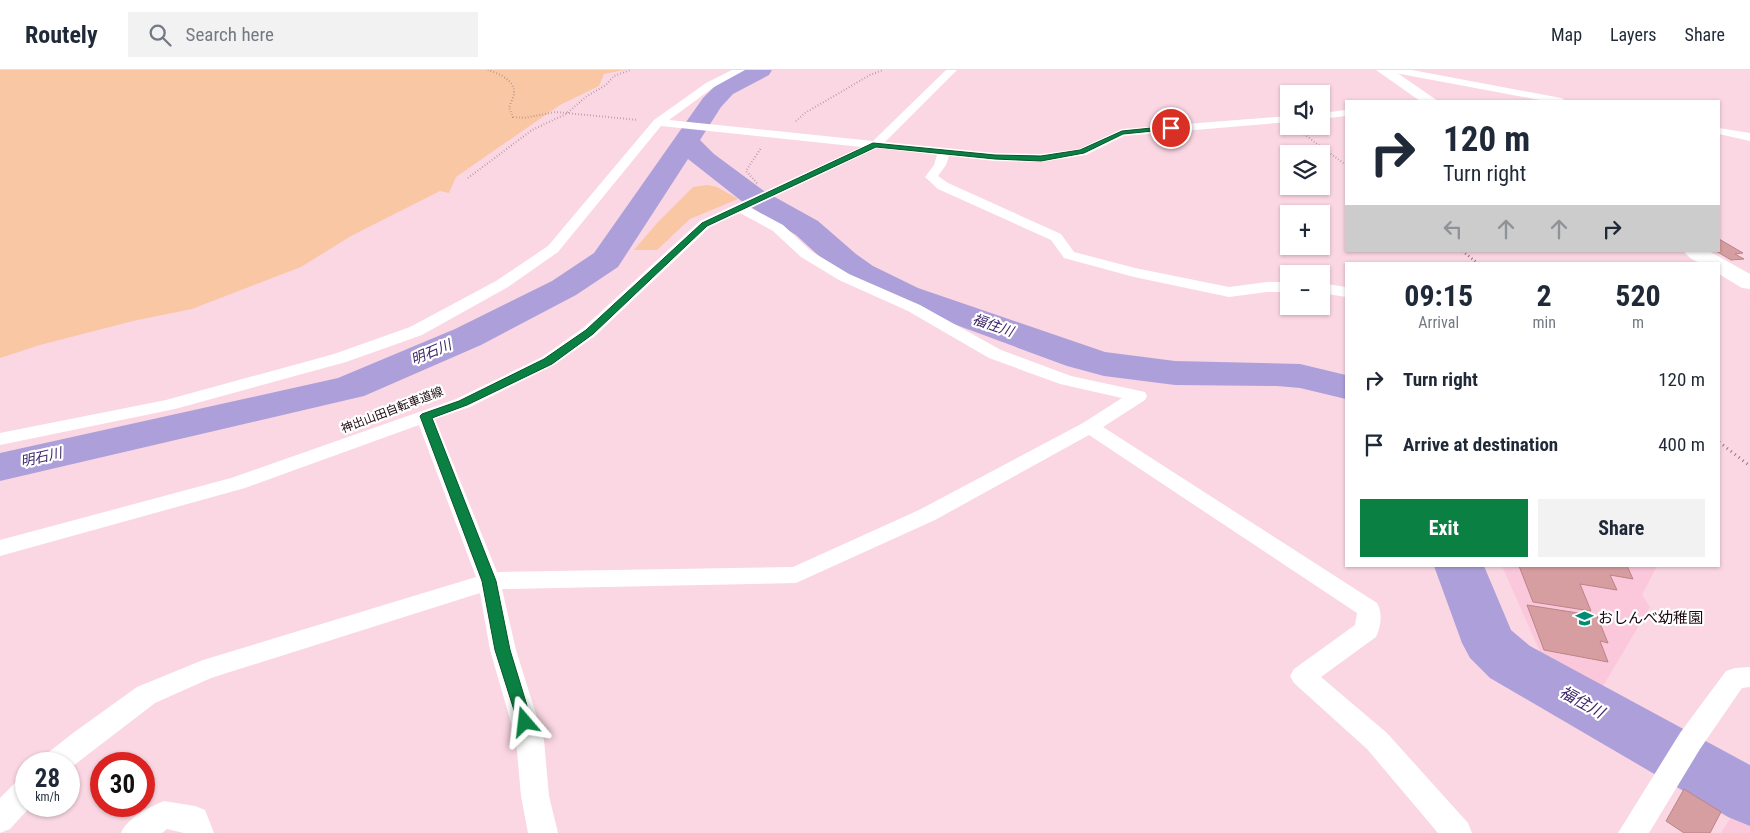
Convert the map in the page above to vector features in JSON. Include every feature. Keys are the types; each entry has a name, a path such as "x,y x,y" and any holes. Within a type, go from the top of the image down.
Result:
{"main road":[{"path":"1383,70 1428,100"},
{"path":"1696,252 1714,262"},
{"path":"1720,265 1750,283"}],"street":[{"path":"0,439 168,405 340,358 416,331 502,284 553,248 658,122 710,85 740,70"},
{"path":"1,553 238,483 463,403 548,362 589,332 705,224 875,145 952,70"},
{"path":"1395,70 1556,100"},
{"path":"1330,115 1345,113"},
{"path":"658,122 995,157 1041,158 1082,152 1122,133 1280,120"},
{"path":"1720,131 1750,137"},
{"path":"944,152 940,165 931,177 943,186 1056,237 1069,256 1229,292 1280,287"},
{"path":"70,752 146,694 203,670 489,581 796,575 927,515 1090,427 1138,396 1066,380 995,354 914,308 844,277 806,254 778,228 741,208"},
{"path":"1330,289 1345,292"},
{"path":"426,416 489,581 503,650 530,740 535,796 543,833"},
{"path":"1090,427 1369,608 1367,630 1303,676 1377,741 1457,833"},
{"path":"1633,833 1683,753 1734,678 1750,677"},
{"path":"0,819 15,803"},
{"path":"136,833 164,816 195,820 199,833"}],"path":[{"path":"488,70 504,78 512,85 514,91 509,108 513,117 524,119 550,112 562,112 566,114 658,122"},
{"path":"468,178 532,130 566,114 587,96 606,85 614,76 630,70"},
{"path":"1305,135 1345,165"},
{"path":"1463,252 1476,262"},
{"path":"1720,443 1750,466"}],"shaded area":[{"path":"0,70 624,70 604,74 599,86 560,105 456,177 449,193 440,191 351,236 301,267 192,309 133,321 40,345 0,358"},
{"path":"707,185 717,187 738,199 690,219 657,250 634,250 658,222 693,187"},
{"name":"おしんべ幼稚園","path":"1502,567 1656,567 1642,595 1650,607 1603,686 1542,656"},
{"path":"1733,814 1750,825 1750,833 1721,833"}],"building":[{"path":"1720,240 1743,253 1735,254 1744,259 1731,260 1718,252 1720,252"},
{"path":"1519,567 1627,567 1633,579 1610,575 1617,590 1580,584 1591,611 1533,602"},
{"path":"1527,605 1597,616 1608,643 1600,641 1608,662 1544,650"},
{"path":"1684,789 1721,812 1710,833 1684,833 1666,821"}],"waterway":[{"name":"明石川","path":"686,141 712,103 725,89 761,70"},
{"name":"明石川","path":"0,467 350,387 468,337 564,288 606,260 686,141"},
{"name":"福住川","path":"686,141 704,160 754,197 807,228 844,261 861,273 906,295 1081,358 1104,364 1175,373 1300,376 1345,387"},
{"name":"福住川","path":"1459,567 1489,643 1510,662 1750,797"}],"place":[{"name":"おしんべ幼稚園","path":"1584,618"}],"route":[{"path":"525,722 503,650 489,581 426,416 463,403 548,362 589,332 705,224 875,145 995,157 1041,158 1082,152 1122,133 1171,128"}]}
